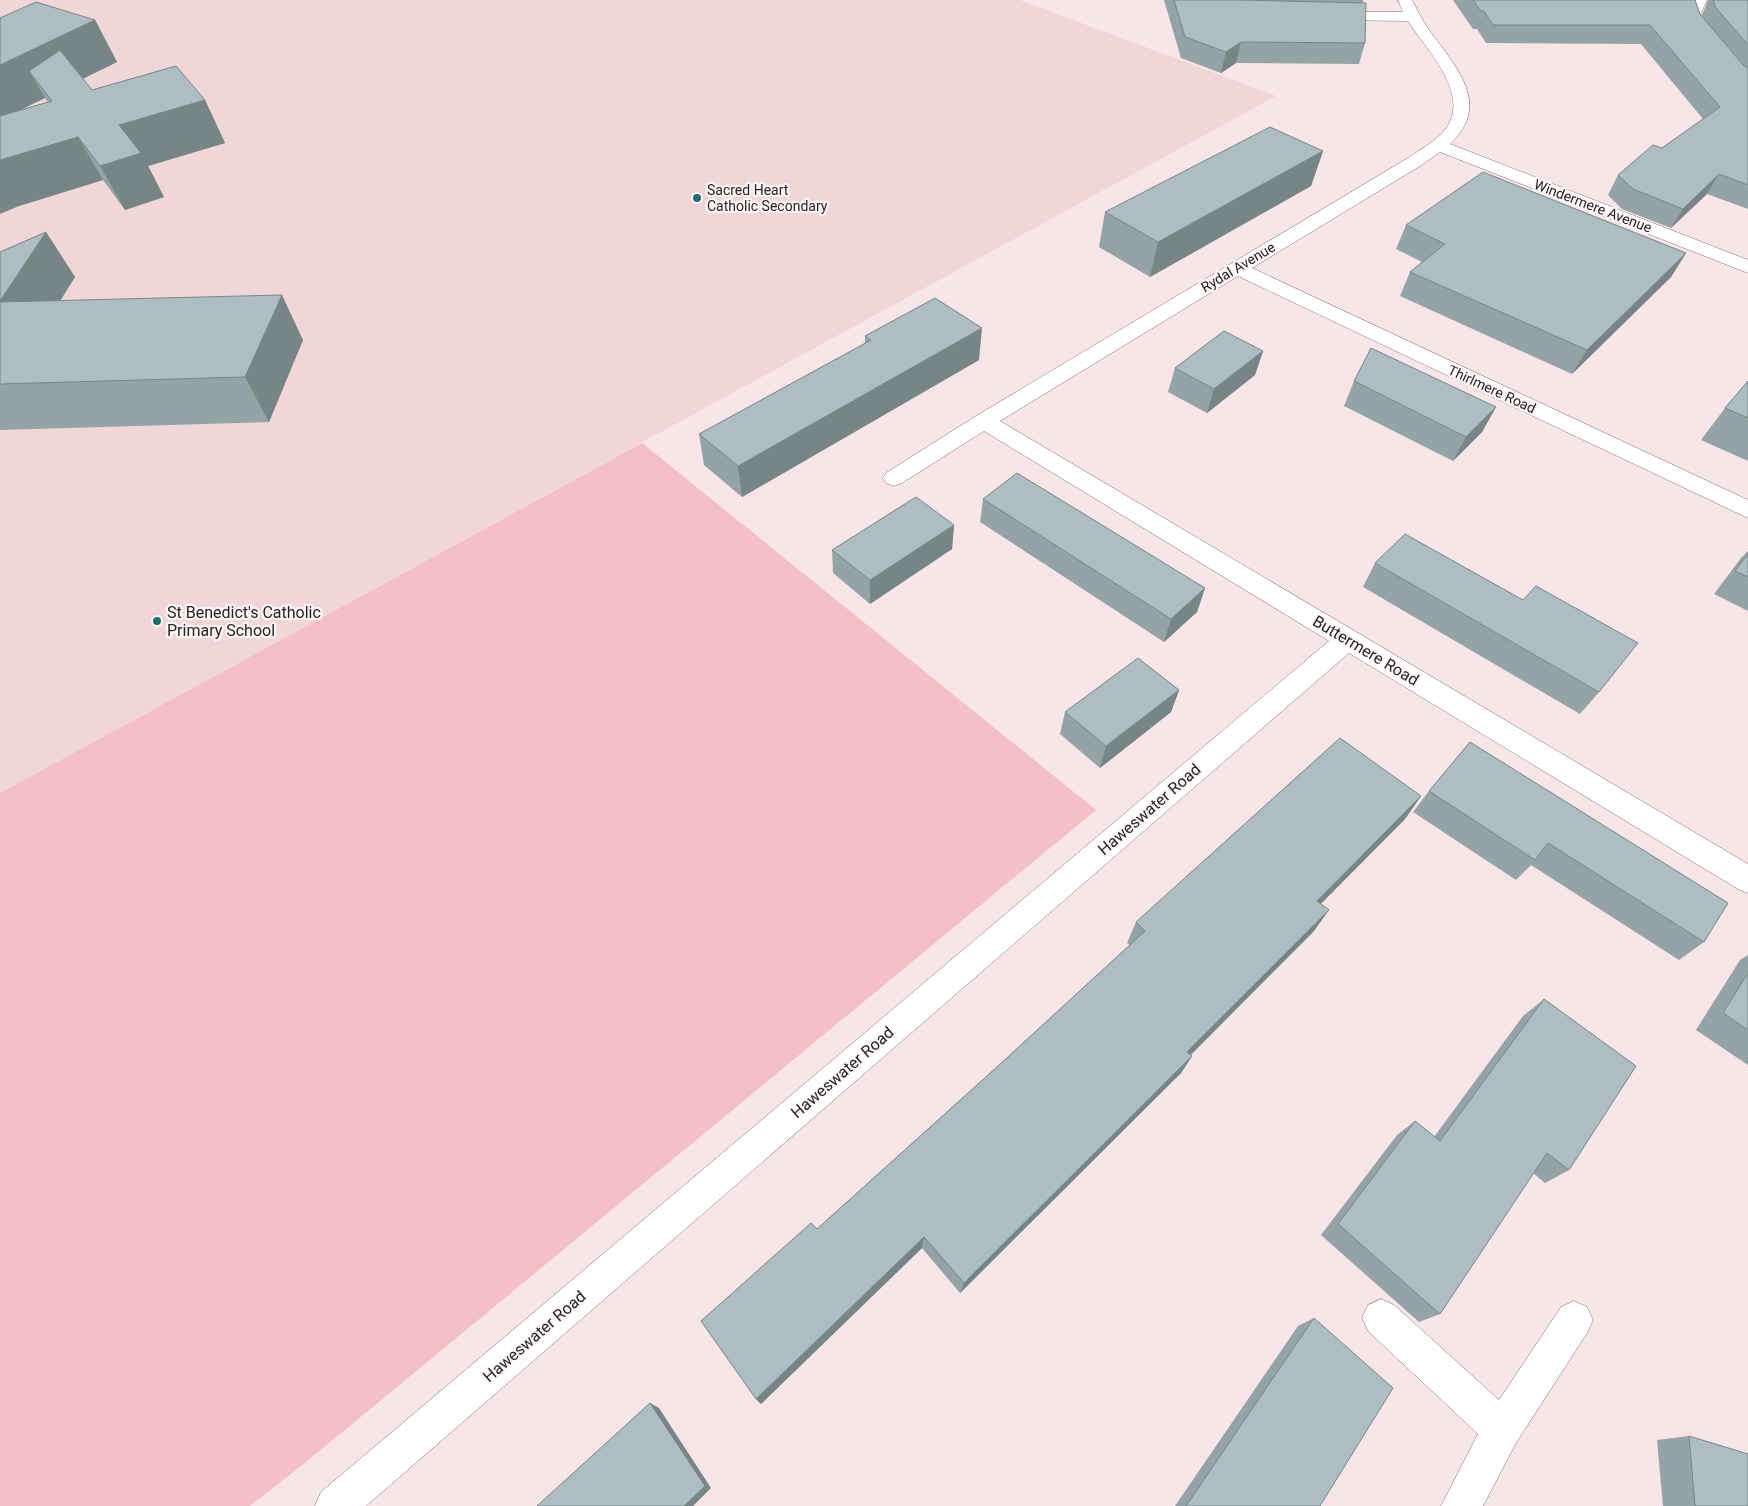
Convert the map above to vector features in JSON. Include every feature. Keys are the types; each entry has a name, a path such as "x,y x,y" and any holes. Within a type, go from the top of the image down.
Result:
{"street":[{"path":"1700,0 1693,15 1697,28 1740,81 1748,86"},
{"path":"1315,16 1409,9"},
{"name":"Rydal Avenue","path":"894,478 984,421 1414,162 1438,145 1456,126 1463,105 1456,80 1409,9"},
{"name":"Windermere Avenue","path":"1438,145 1748,267"},
{"name":"Thirlmere Road","path":"1236,268 1748,510"},
{"name":"Buttermere Road","path":"984,421 1748,880"},
{"name":"Haweswater Road","path":"335,1506 1348,639"},
{"path":"1381,1318 1502,1429"},
{"path":"1461,1506 1502,1429 1574,1320"}],"shaded area":[{"path":"0,0 1020,0 1276,96 0,793"},
{"path":"642,443 1096,810 306,1462 250,1506 0,1506 0,793"}],"building":[{"path":"1174,0 1366,3 1365,43 1241,42 1226,52 1185,37"},
{"path":"1473,0 1695,0 1700,14 1744,66 1748,68 1748,185 1719,174 1683,209 1633,189 1618,175 1653,145 1662,148 1720,107 1650,25 1493,25 1484,11 1481,11"},
{"path":"1713,0 1748,0 1748,45 1716,8"},
{"path":"36,2 95,20 0,65 0,18"},
{"path":"60,50 92,90 176,66 205,100 119,125 141,153 100,166 78,137 0,160 0,116 52,101 29,71"},
{"path":"1270,127 1323,151 1158,242 1105,212"},
{"path":"1483,172 1686,253 1587,350 1410,272 1445,244 1406,225"},
{"path":"46,232 0,301 0,252"},
{"path":"282,295 245,377 0,384 0,302"},
{"path":"935,298 982,328 738,466 699,434 871,340 865,336"},
{"path":"1224,331 1263,351 1214,389 1175,368"},
{"path":"1371,348 1496,407 1466,437 1354,381"},
{"path":"1748,381 1748,418 1725,408"},
{"path":"1017,473 1205,588 1171,619 983,499"},
{"path":"916,497 954,525 870,580 832,550"},
{"path":"1405,534 1523,600 1536,586 1638,643 1599,692 1375,563"},
{"path":"1748,554 1748,577 1735,571"},
{"path":"1138,658 1179,690 1106,746 1065,712"},
{"path":"1340,738 1421,796 1317,901 1329,910 1187,1052 1192,1056 964,1283 924,1237 756,1399 701,1321 811,1223 817,1229 998,1066 1145,931 1136,922"},
{"path":"1470,742 1728,903 1704,942 1548,843 1535,860 1429,791"},
{"path":"1748,973 1748,1030 1723,1013"},
{"path":"1544,999 1636,1066 1569,1170 1547,1153 1440,1314 1338,1224 1415,1121 1440,1141"},
{"path":"1314,1318 1393,1388 1320,1506 1186,1506"},
{"path":"650,1403 705,1486 684,1506 537,1506"},
{"path":"1689,1436 1748,1454 1748,1506 1695,1506"}],"place":[{"name":"Sacred Heart Catholic Secondary","path":"697,198"},
{"name":"St Benedict's Catholic Primary School","path":"157,621"}]}
